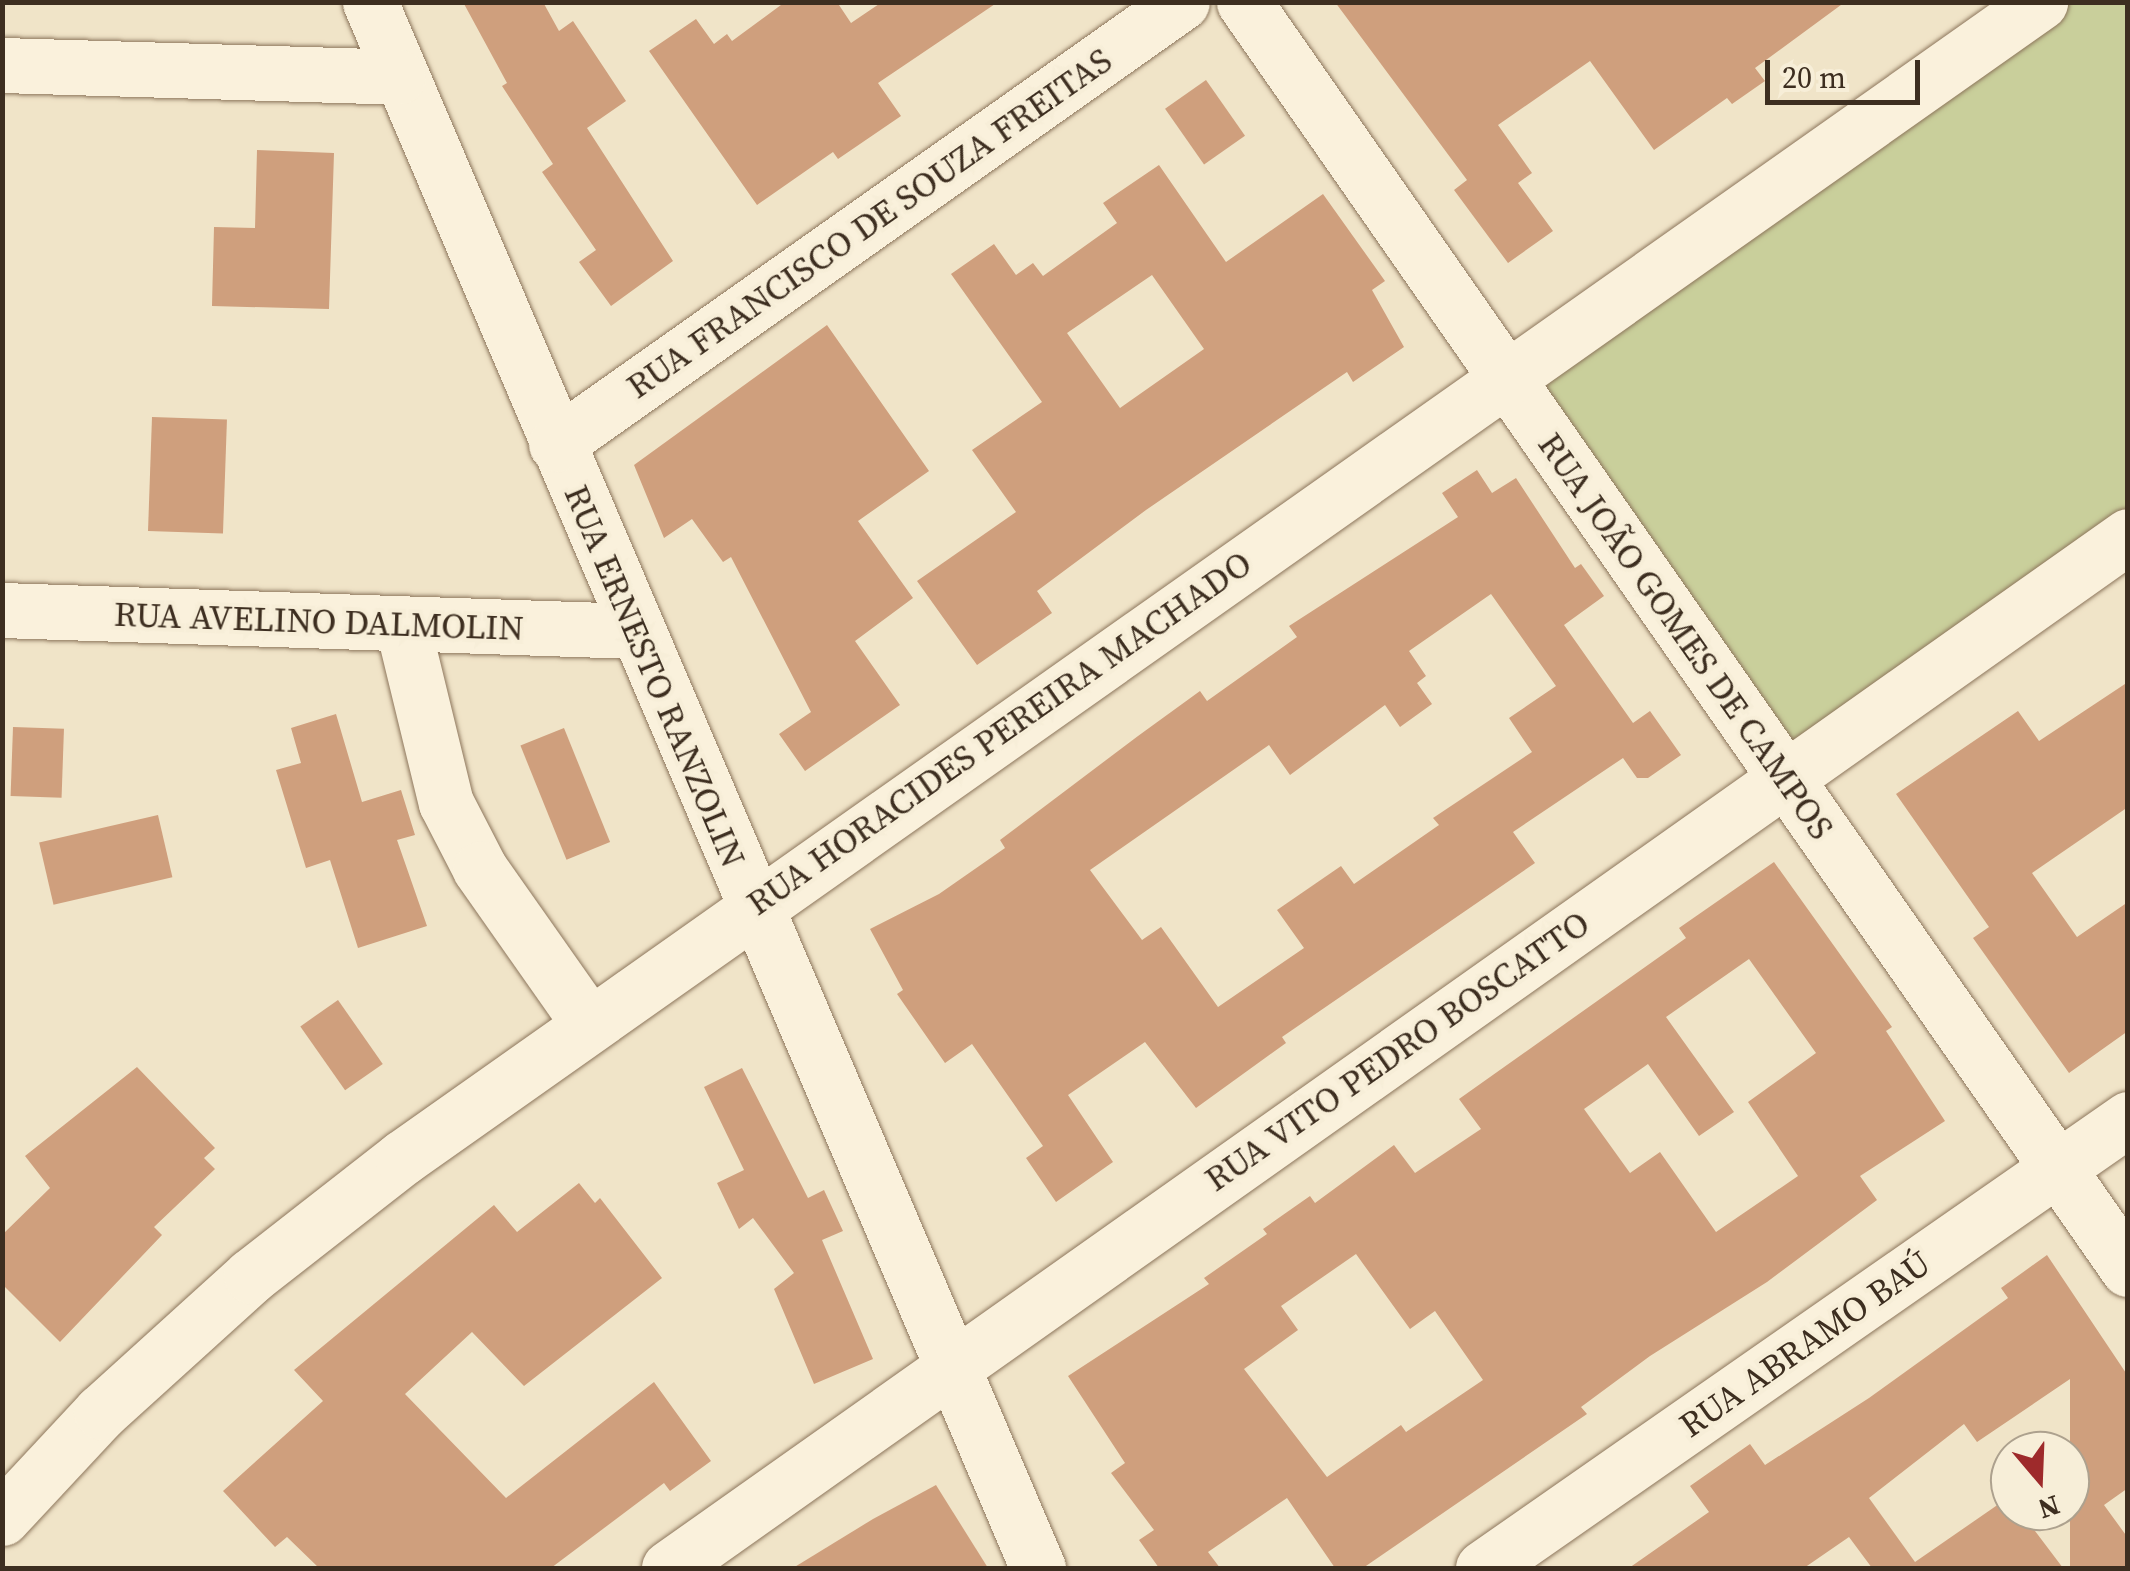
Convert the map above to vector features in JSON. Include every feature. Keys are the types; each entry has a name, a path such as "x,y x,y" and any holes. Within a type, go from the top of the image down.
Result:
{"street":[{"name":"RUA ERNESTO RANZOLIN","path":"370,2 398,76 1038,1568"},
{"name":"RUA FRANCISCO DE SOUZA FREITAS","path":"556,444 1182,2"},
{"name":"RUA JOÃO GOMES DE CAMPOS","path":"1244,2 2128,1269"},
{"name":"RUA HORACIDES PEREIRA MACHADO","path":"2,1518 101,1412 251,1276 589,1024 2040,2"},
{"path":"2,65 398,76"},
{"name":"RUA VITO PEDRO BOSCATTO","path":"669,1568 2128,536"},
{"name":"RUA AVELINO DALMOLIN","path":"2,610 636,631"},
{"path":"402,623 446,803 480,869 589,1024"},
{"name":"RUA ABRAMO BAÚ","path":"1484,1568 2128,1119"}],"green space":[{"path":"2040,3 2127,3 2127,536 1784,777 1506,377"}],"building":[{"path":"463,2 543,2 559,31 573,21 626,101 587,128 673,261 611,306 579,262 596,250 542,172 553,164 502,86 507,83"},
{"path":"785,2 837,2 851,23 882,2 998,2 878,83 901,116 838,159 833,152 757,205 649,51 696,19 714,44 727,34 732,41"},
{"path":"1335,2 1845,2 1755,68 1765,81 1732,104 1727,98 1654,150 1590,61 1498,125 1532,173 1518,183 1553,231 1508,263 1454,190 1467,180"},
{"path":"1206,80 1245,136 1204,164 1165,109"},
{"path":"257,150 334,153 329,309 212,306 214,227 255,228"},
{"path":"1159,165 1226,262 1323,194 1385,281 1372,290 1404,347 1353,382 1347,372 1146,510 1037,591 1052,613 977,665 917,581 1016,512 972,450 1042,402 951,274 994,244 1016,275 1033,263 1043,276 1117,223 1103,203","holes":["1152,275 1204,349 1120,408 1067,333"]},
{"path":"827,325 929,471 858,521 913,598 855,641 900,705 805,771 779,734 811,712 731,557 723,562 692,519 664,538 634,465"},
{"path":"152,417 227,420 223,534 148,531"},
{"path":"1477,470 1492,493 1516,478 1575,568 1581,564 1604,596 1564,625 1633,723 1650,711 1681,755 1648,778 1637,778 1623,758 1513,832 1535,863 1282,1037 1286,1043 1196,1108 1145,1042 1068,1095 1113,1162 1056,1202 1026,1158 1043,1146 972,1044 945,1063 897,994 903,990 870,929 939,894 1005,848 1000,840 1138,736 1200,691 1207,701 1297,637 1289,626 1458,517 1442,493","holes":["1491,594 1556,686 1509,718 1532,752 1433,818 1439,825 1354,884 1341,866 1277,910 1304,948 1218,1007 1161,927 1142,940 1090,870 1269,745 1290,775 1385,705 1400,727 1432,704 1417,683 1426,676 1409,651"]},
{"path":"2128,682 2128,807 2032,873 2077,937 2128,902 2128,1031 2069,1073 1973,938 1989,927 1896,794 2018,711 2039,741"},
{"path":"336,714 362,802 401,790 415,835 397,840 427,926 358,948 330,860 306,868 276,770 301,763 291,728"},
{"path":"13,727 64,729 62,798 11,796"},
{"path":"564,728 610,842 566,860 520,746"},
{"path":"158,815 172,877 54,905 39,842"},
{"path":"1774,862 1892,1027 1886,1031 1945,1121 1860,1176 1877,1200 1767,1282 1650,1356 1581,1407 1587,1414 1363,1568 1335,1568 1287,1498 1208,1552 1220,1568 1159,1568 1139,1540 1154,1530 1111,1473 1125,1463 1068,1376 1209,1284 1204,1278 1267,1234 1263,1229 1310,1196 1315,1203 1394,1145 1415,1173 1481,1129 1459,1099 1686,938 1679,928","holes":["1749,959 1816,1053 1748,1102 1798,1176 1716,1232 1660,1152 1630,1173 1584,1109 1648,1064 1699,1136 1734,1112 1666,1017","1356,1254 1410,1329 1435,1311 1483,1380 1406,1432 1401,1425 1327,1477 1244,1369 1298,1330 1281,1306"]},
{"path":"338,1000 383,1064 345,1090 300,1026"},
{"path":"137,1067 215,1148 204,1158 215,1169 154,1227 162,1235 60,1342 2,1284 2,1235 50,1188 25,1156"},
{"path":"742,1068 808,1198 824,1190 843,1231 822,1240 873,1359 814,1384 774,1289 794,1273 753,1218 739,1229 717,1183 744,1170 704,1087"},
{"path":"579,1183 595,1203 600,1198 662,1278 524,1386 472,1332 405,1394 506,1498 654,1382 711,1461 670,1491 664,1483 551,1568 319,1568 287,1537 275,1547 223,1491 323,1401 294,1370 494,1205 517,1232"},
{"path":"2047,1255 2128,1376 2128,1488 2104,1505 2128,1538 2128,1568 2070,1568 2070,1531 2090,1531 2090,1431 2070,1431 2070,1379 1977,1442 1964,1424 1869,1498 1915,1562 1990,1510 1990,1531 2035,1531 2063,1568 1872,1568 1849,1537 1804,1568 1629,1568 1709,1512 1690,1486 1750,1444 1765,1465 1869,1398 2008,1298 2001,1288"},
{"path":"936,1485 988,1568 793,1568 873,1519"}]}
